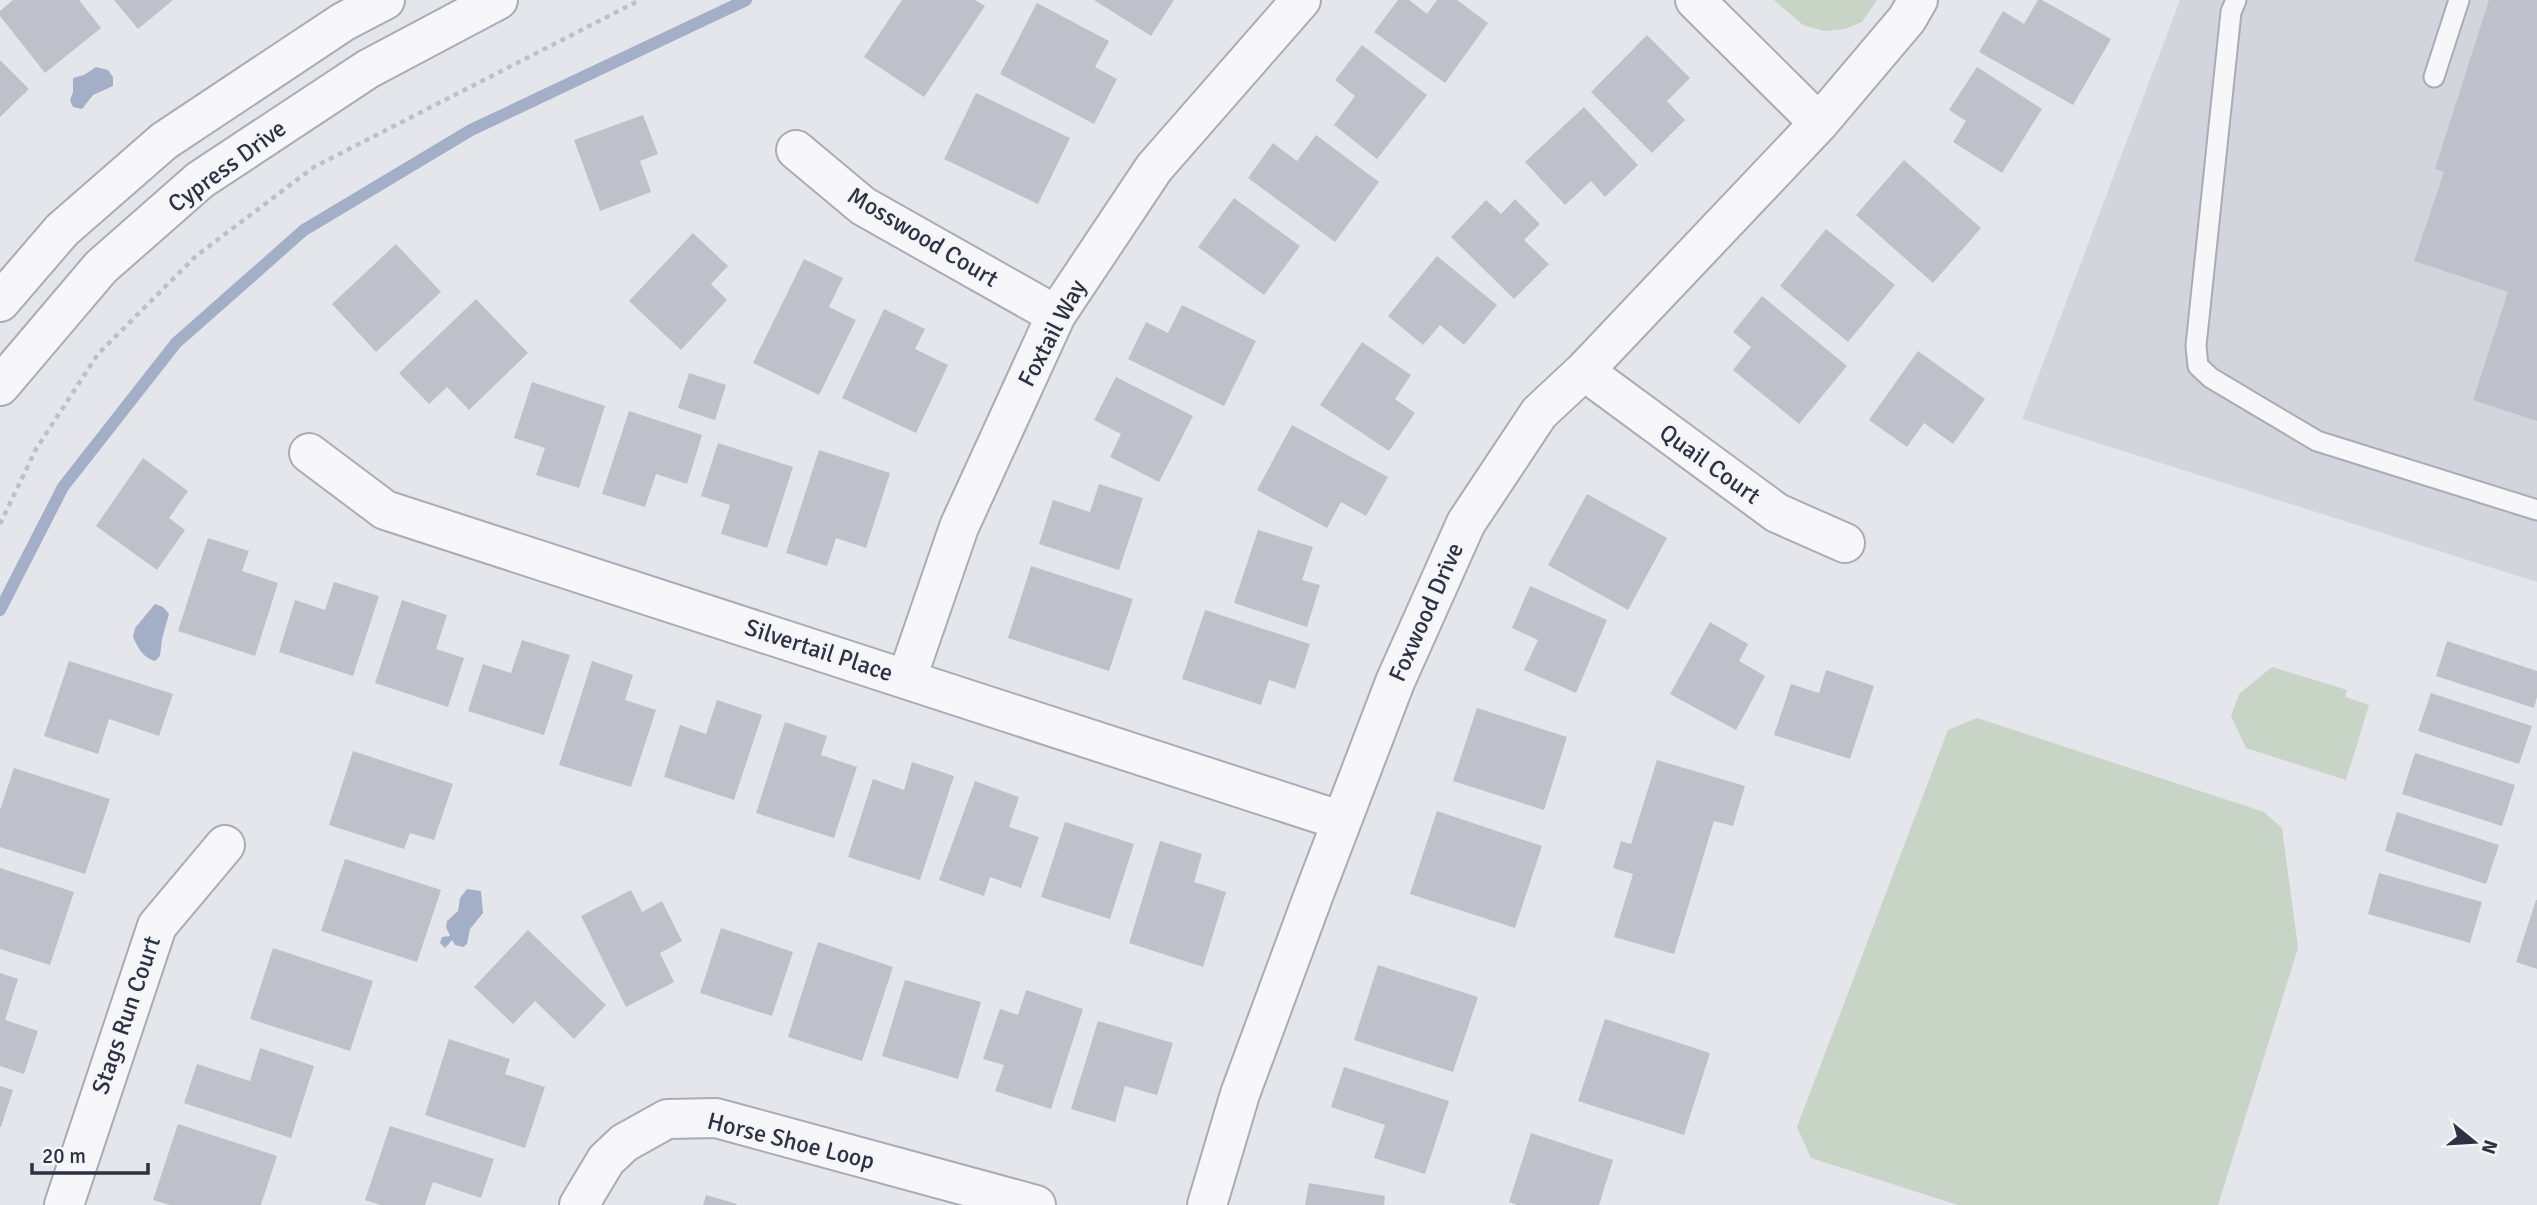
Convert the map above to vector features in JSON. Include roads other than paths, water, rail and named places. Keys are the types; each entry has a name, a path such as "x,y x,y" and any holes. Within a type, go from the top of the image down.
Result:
{"street":[{"path":"0,302 62,230 164,141 343,22 385,0"},
{"name":"Cypress Drive","path":"0,386 101,267 200,180 368,69 498,0"},
{"name":"Foxtail Way","path":"907,678 959,527 1056,315 1154,168 1301,0"},
{"path":"1695,0 1819,123"},
{"name":"Foxwood Drive","path":"1207,1205 1240,1094 1342,821 1395,682 1466,523 1539,413 1584,371 1819,123 1907,19 1917,0"},
{"name":"Mosswood Court","path":"796,150 863,206 1056,315"},
{"name":"Quail Court","path":"1584,371 1777,513 1844,543"},
{"name":"Silvertail Place","path":"309,453 385,510 1342,821"},
{"name":"Stags Run Court","path":"64,1205 157,926 225,845"},
{"name":"Horse Shoe Loop","path":"579,1205 606,1160 624,1143 667,1119 716,1118 1036,1205"}],"lane":[{"path":"2236,0 2231,12 2196,346 2198,366 2211,378 2317,441 2537,510"},
{"path":"2434,77 2459,0"}],"water":[{"path":"96,67 108,70 113,77 113,86 93,95 82,109 73,107 70,100 73,78"},
{"path":"155,604 163,607 169,614 160,656 155,661 144,655 133,637 135,628"},
{"path":"467,889 481,891 483,913 470,929 467,944 463,947 455,945 452,940 445,948 440,943 442,937 450,936 446,927 447,921 458,911 460,898"}],"waterway":[{"path":"0,610 63,487 176,343 304,230 471,130 746,0"}]}
